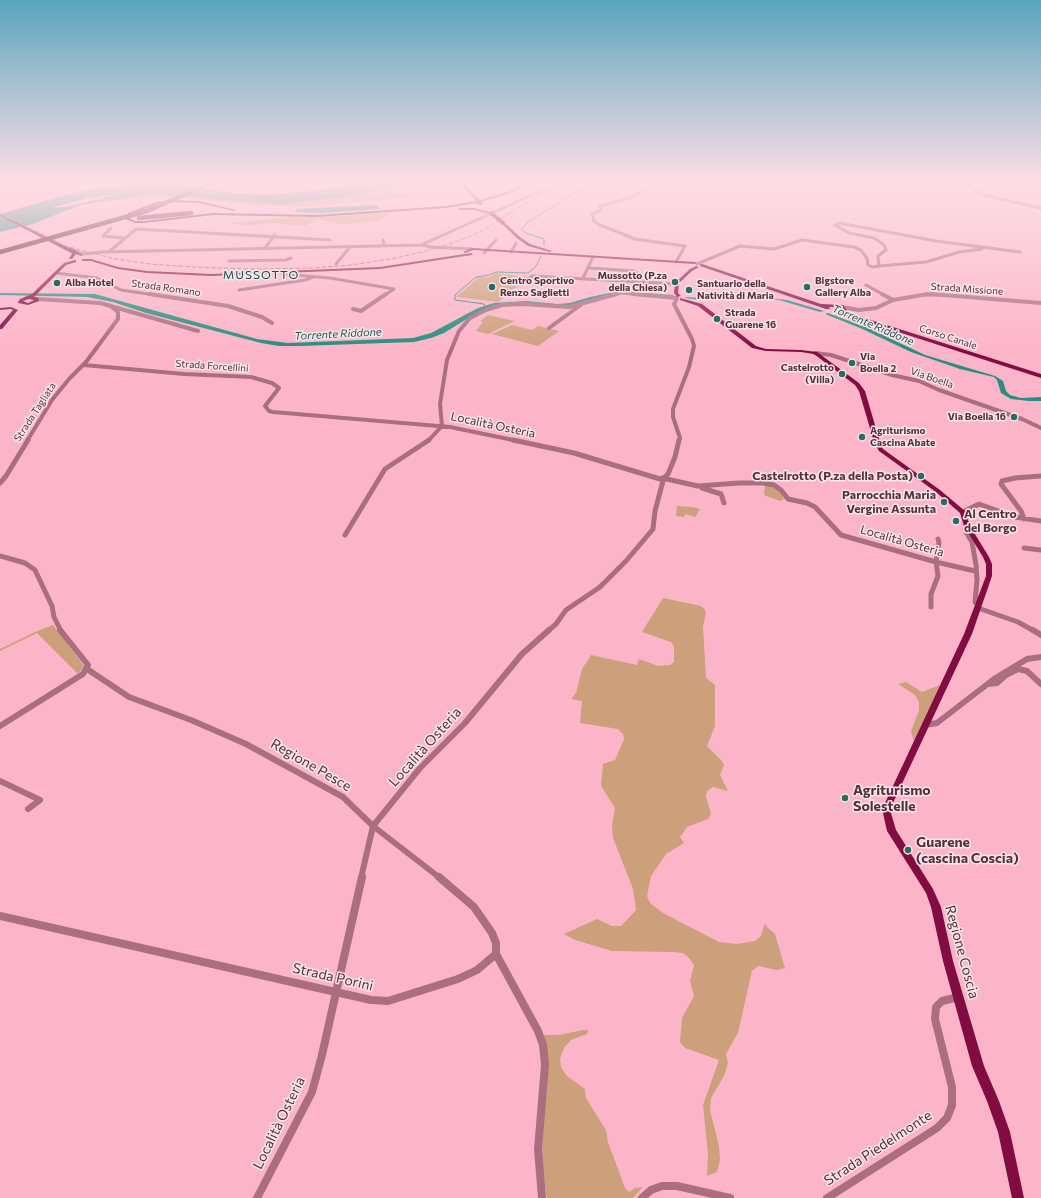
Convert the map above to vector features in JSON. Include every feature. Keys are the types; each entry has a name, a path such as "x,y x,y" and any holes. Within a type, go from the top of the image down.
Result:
{"highway":[{"path":"0,253 55,238"}],"main road":[{"path":"44,238 81,255"},
{"path":"519,238 541,251"},
{"path":"61,268 74,253 65,247"},
{"name":"Corso Canale","path":"457,256 464,251"},
{"path":"464,251 473,252"},
{"name":"Corso Canale","path":"83,260 135,270 175,274 211,275 280,272 302,273 396,266 473,252 528,253 541,251 593,257 676,262 711,268 829,307 831,310 842,310 850,314 1041,376"},
{"name":"Corso Canale","path":"81,255 88,256 100,263"},
{"path":"70,258 81,255"},
{"path":"0,308 28,304 65,264 83,260 88,256"},
{"path":"70,258 75,261"},
{"path":"695,266 676,284 676,293 678,298 700,305 754,347 766,350 816,353 860,388 877,442 881,450 948,498 962,512"},
{"path":"0,330 27,298 35,297"},
{"path":"0,308 11,308 16,310 0,330"},
{"name":"Regione Coscia","path":"962,512 968,529 983,551 988,564 987,584 968,634 889,803 887,812 892,831 930,892 936,907 948,961 978,1066 1004,1132 1018,1198"}],"street":[{"path":"110,252 125,238"},
{"path":"264,249 272,238"},
{"path":"290,238 330,240"},
{"path":"423,245 439,238"},
{"path":"632,238 686,247 676,262"},
{"path":"874,238 884,245 886,250 878,256 879,266"},
{"path":"917,238 1020,252"},
{"path":"0,253 48,240"},
{"path":"383,240 384,246"},
{"path":"485,252 496,240"},
{"path":"695,266 740,246 774,249 802,240 854,247 861,250 867,258 868,265 872,267 926,262 939,259 952,253 969,250 1006,250"},
{"path":"510,252 516,243"},
{"path":"65,247 88,256 110,252 423,245 464,251"},
{"path":"336,264 350,247"},
{"path":"255,261 260,249"},
{"path":"583,278 593,257"},
{"path":"229,261 286,260 291,258"},
{"path":"588,268 634,271 637,273 635,282"},
{"name":"Strada Romano","path":"56,273 97,278 121,290 228,306 262,316 272,323"},
{"path":"302,273 394,289 361,310 353,309"},
{"path":"239,290 305,280 313,276"},
{"path":"522,284 532,276 676,284"},
{"path":"866,285 893,300"},
{"path":"442,426 440,404 447,360 459,331 470,318 486,310 502,305 528,304 563,307 582,304 623,293 678,298 674,304 692,339 694,346 689,367 673,410 673,417 680,438 668,474 663,480"},
{"name":"Strada Missione","path":"842,310 852,308 862,310 876,308 893,300 929,294 1041,303"},
{"path":"35,297 44,300 100,303 198,331"},
{"path":"549,328 582,306 582,304"},
{"path":"109,306 119,314 137,314"},
{"path":"119,314 127,311"},
{"name":"Strada Tagliata","path":"0,483 6,476 52,400 68,379 84,365 106,336 119,314"},
{"name":"Via Boella","path":"816,353 824,353 892,375 919,381 937,389 1022,419 1041,428"},
{"name":"Strada Forcellini","path":"84,365 184,374 246,376 272,383 279,388 265,406 273,412 442,426"},
{"name":"Località Osteria","path":"345,535 385,469 423,445 432,438 442,426 574,453 663,480 698,486 721,494 724,503"},
{"path":"1024,519 1021,511 1001,484 1002,481 1015,478 1041,476"},
{"name":"Località Osteria","path":"257,1198 312,1092 373,826 420,768 465,723 522,654 556,624 566,610 600,587 626,561 653,529 655,511 663,480"},
{"name":"Località Osteria","path":"698,486 738,483 763,483 774,485 781,490 788,499 807,503 815,507 841,535 936,562 975,571"},
{"path":"962,512 974,505 979,504 1024,519 1041,521"},
{"path":"968,529 966,532 973,548 977,580 975,602 978,608 1018,622 1041,635"},
{"path":"931,607 931,594 938,576 936,562 939,542 938,539"},
{"path":"1024,548 1041,550"},
{"path":"0,556 25,563 35,570 52,606 56,622 60,630 88,665 83,674 0,726"},
{"path":"925,725 937,723 985,685 1027,659 1041,657"},
{"name":"Regione Pesce","path":"87,669 129,697 239,740 344,797 373,826 456,890 474,907 492,933 496,942 496,954"},
{"path":"985,685 996,683 1006,675 1018,669 1028,671 1041,684"},
{"path":"0,781 40,800 28,809"},
{"name":"Strada Porini","path":"0,916 371,1000 388,1001 458,979 477,970 496,954"},
{"path":"496,954 538,1031 544,1045 546,1065 538,1149 542,1198"},
{"name":"Strada Piedelmonte","path":"827,1198 937,1128 947,1118 952,1105 952,1087 935,1019 936,1007 942,1001 959,997"},
{"path":"642,1198 650,1190 662,1186 677,1186 730,1198"}],"shaded area":[{"name":"Centro Sportivo Renzo Saglietti","path":"496,273 529,277 498,302 456,297 479,277 489,277"},
{"path":"619,291 673,295 673,297 626,292 570,305 501,304 470,317 444,333 414,342 279,346 261,343 146,313 113,302 87,297 0,295 0,293 95,294 257,339 288,343 413,338 431,333 478,308 494,303 526,301 557,304 570,303"},
{"path":"754,296 787,300 824,311 820,312 779,300 754,297 701,300 685,298"},
{"path":"828,313 868,328 925,355 995,376 1003,381 1006,391 1010,395 1021,398 1041,397 1041,401 1011,399 1001,393 997,380 994,377 960,369 911,352 860,328 825,314"},
{"path":"488,315 515,321 488,334 476,331 482,323 481,320"},
{"path":"512,325 532,330 538,326 559,331 538,346 492,334"},
{"path":"765,485 772,486 780,492 784,499 780,501 764,495"},
{"path":"677,506 700,509 695,517 685,514 684,517 676,516"},
{"path":"663,598 701,606 705,610 706,613 703,627 706,678 715,685 715,726 707,746 724,765 720,775 728,791 713,787 707,791 706,796 711,814 708,819 687,827 680,837 684,843 666,854 651,876 647,896 650,903 663,913 719,942 737,944 755,941 761,936 765,923 766,926 775,934 785,968 777,970 758,966 752,971 738,1033 726,1054 728,1063 724,1076 711,1098 710,1110 719,1146 720,1160 717,1172 707,1176 708,1155 703,1105 719,1060 685,1048 680,1042 682,1018 694,996 690,981 694,965 683,953 612,951 575,940 564,934 597,919 612,926 621,926 636,910 633,889 613,838 612,825 615,808 601,786 603,764 615,760 624,739 623,734 618,729 580,723 582,701 571,699 576,693 582,669 591,655 637,665 639,659 658,666 670,665 674,662 674,646 671,642 642,632"},
{"path":"53,625 84,666 78,674 37,633 0,651 0,649"},
{"path":"906,682 922,692 940,685 914,742 911,731 919,710 919,702 915,695 898,684"},
{"path":"588,1030 587,1034 571,1040 564,1048 560,1058 561,1067 567,1076 585,1089 586,1098 606,1130 608,1142 625,1188 629,1192 635,1188 643,1187 633,1198 547,1198 546,1195 542,1140 548,1067 544,1035 559,1035"}],"waterway":[{"path":"541,238 544,239 544,245"},
{"path":"485,307 484,304 455,300 455,295 476,277 489,275 496,272 528,273 536,266 541,256"}],"railway":[{"path":"50,238 66,246 115,259 150,264 252,269 313,268 351,265 396,258 430,250 465,238"}],"place":[{"name":"Mussotto (P.za della Chiesa)","path":"675,282"},
{"name":"Alba Hotel","path":"57,283"},
{"name":"Centro Sportivo Renzo Saglietti","path":"492,287"},
{"name":"Bigstore Gallery Alba","path":"807,287"},
{"name":"Santuario della Natività di Maria","path":"689,290"},
{"name":"Strada Guarene 16","path":"717,319"},
{"name":"Via Boella 2","path":"852,363"},
{"name":"Castelrotto (Villa)","path":"842,374"},
{"name":"Via Boella 16","path":"1014,417"},
{"name":"Agriturismo Cascina Abate","path":"862,437"},
{"name":"Castelrotto (P.za della Posta)","path":"921,476"},
{"name":"Parrocchia Maria Vergine Assunta","path":"944,502"},
{"name":"Al Centro del Borgo","path":"956,521"},
{"name":"Agriturismo Solestelle","path":"845,798"},
{"name":"Guarene (cascina Coscia)","path":"908,850"}],"district":[{"name":"MUSSOTTO","path":"261,275"}],"water label":[{"name":"Torrente Riddone","path":"873,325"},
{"name":"Torrente Riddone","path":"338,334"}]}
